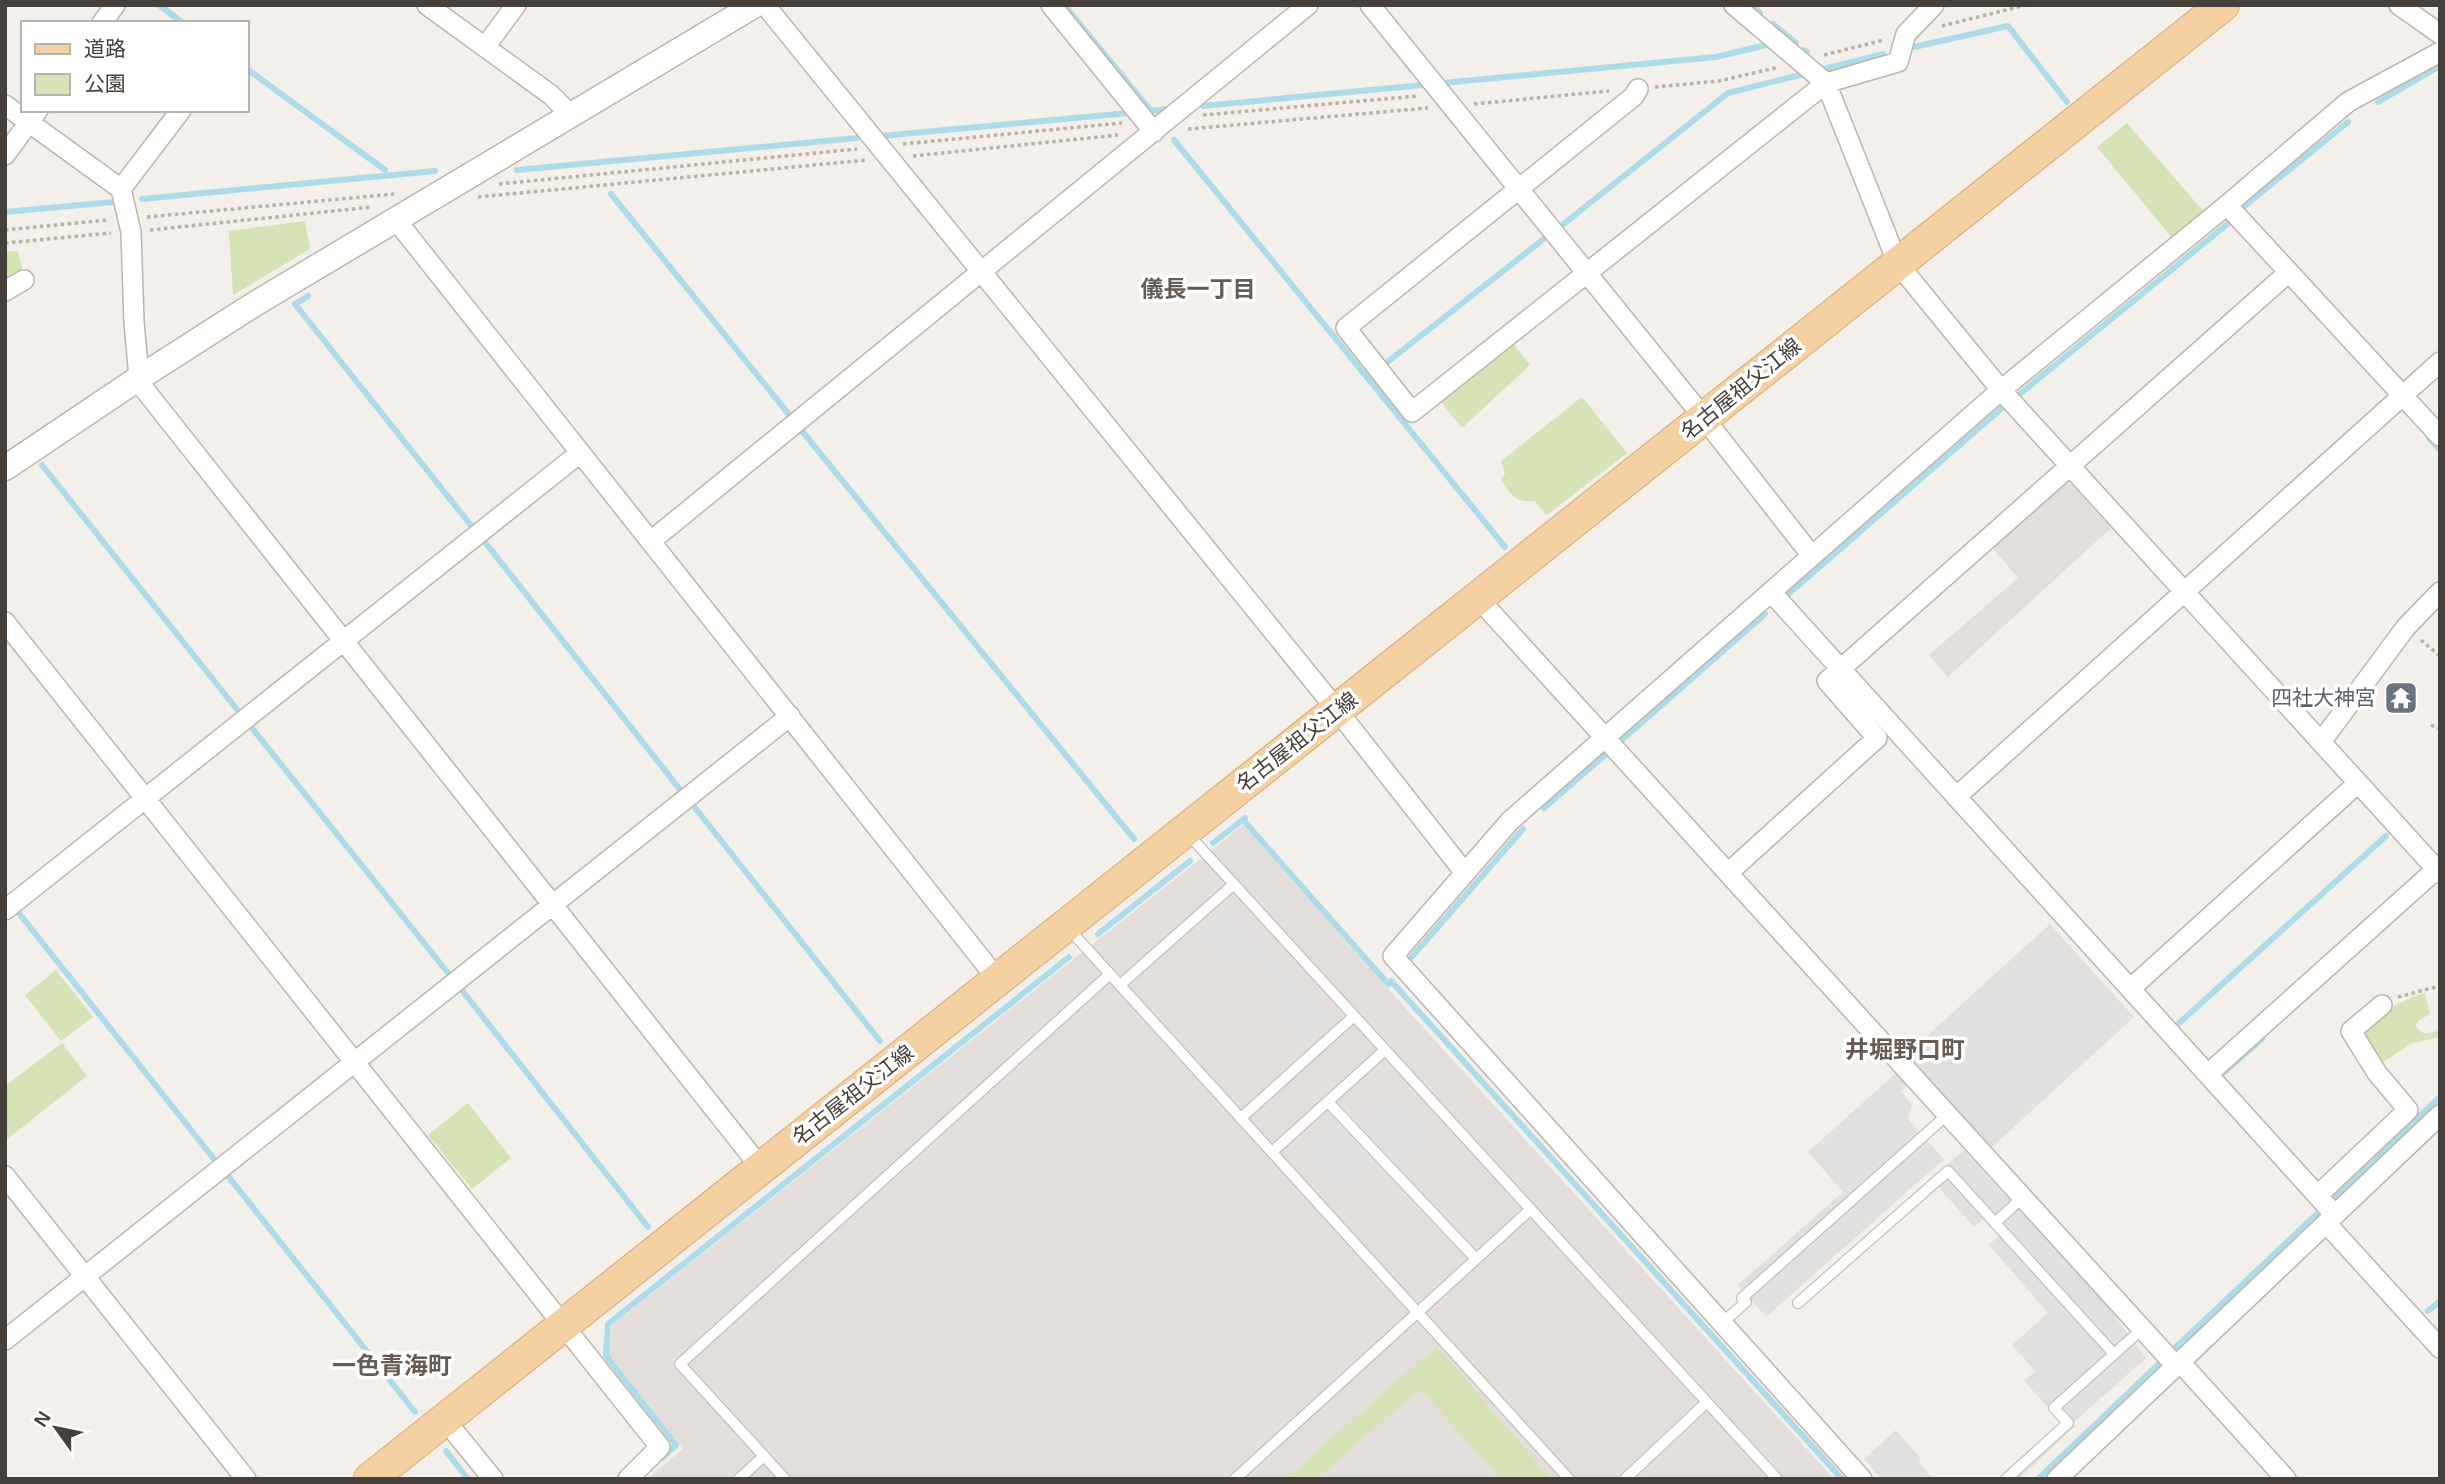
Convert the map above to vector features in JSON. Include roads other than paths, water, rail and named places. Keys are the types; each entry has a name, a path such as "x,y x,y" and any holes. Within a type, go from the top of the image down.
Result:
{"main road":[{"name":"名古屋祖父江線","path":"370,1479 2223,5"}],"street":[{"path":"103,21 115,5"},
{"path":"427,5 551,95 571,115"},
{"path":"485,47 516,5"},
{"path":"5,468 253,304 755,5"},
{"path":"765,5 1337,710 1465,873"},
{"path":"1051,5 1149,126"},
{"path":"651,541 982,272 1149,126 1170,118 1308,5"},
{"path":"1370,5 1704,418 1812,556"},
{"path":"1734,5 1826,83 1898,264 2001,390 2439,869 2208,1074"},
{"path":"1638,89 1634,96 1346,328 1412,412 1826,83 1898,62 1906,34 1934,5"},
{"path":"2399,5 2440,34"},
{"path":"1862,1479 1393,956 1510,821 2001,390 2348,102 2440,52"},
{"path":"121,189 179,112"},
{"path":"5,155 34,116 121,189 129,225 138,379 761,1168"},
{"path":"2227,205 2440,436"},
{"path":"396,220 999,980"},
{"path":"1728,873 1877,738 1827,681 2289,272"},
{"path":"5,291 24,280"},
{"path":"1956,797 2440,362"},
{"path":"5,910 580,453"},
{"path":"1770,592 2318,1195 2330,1219 2440,1348"},
{"path":"2321,742 2406,627 2440,592"},
{"path":"1478,598 2142,1329 2286,1479"},
{"path":"5,622 660,1447 628,1479"},
{"path":"5,1340 790,716"},
{"path":"2130,989 2358,783"},
{"path":"2318,1195 2407,1110 2378,1073 2351,1031 2382,1005"},
{"path":"2057,1479 2440,1115"},
{"path":"5,1175 246,1479"},
{"path":"445,1420 494,1479"}],"lane":[{"path":"1185,831 1777,1479"},
{"path":"1120,985 1234,884"},
{"path":"1067,926 1569,1479"},
{"path":"785,1479 680,1364 1110,974"},
{"path":"1241,1118 1354,1016"},
{"path":"1272,1152 1385,1050"},
{"path":"1328,1101 1476,1259"},
{"path":"1722,1323 1746,1302 1742,1298 1947,1115"},
{"path":"1798,1303 1948,1171 2114,1354"},
{"path":"1995,1223 2023,1197"},
{"path":"1235,1479 1531,1209"},
{"path":"2006,1479 2068,1423 2054,1408 2142,1329"},
{"path":"1625,1479 1707,1402"},
{"path":"739,1479 764,1456"}],"waterway":[{"path":"159,5 180,21"},
{"path":"1064,5 1151,111"},
{"path":"1751,5 1760,13"},
{"path":"1773,24 1796,43"},
{"path":"1914,47 2008,26 2067,102"},
{"path":"1443,83 1716,57 1766,45"},
{"path":"1824,69 1883,54"},
{"path":"2378,102 2440,66"},
{"path":"248,70 385,170"},
{"path":"1561,226 1728,93 1800,75"},
{"path":"1203,106 1423,85"},
{"path":"1149,111 1171,109"},
{"path":"881,136 1128,113"},
{"path":"2242,208 2348,122"},
{"path":"517,170 857,138"},
{"path":"1174,140 1505,547"},
{"path":"142,199 435,171"},
{"path":"611,194 791,417"},
{"path":"5,212 113,202"},
{"path":"2021,393 2231,221 2235,226"},
{"path":"1385,364 1545,238"},
{"path":"308,296 295,304 473,528"},
{"path":"1785,597 2002,408"},
{"path":"802,431 1134,839"},
{"path":"2429,438 2440,450"},
{"path":"42,465 239,712"},
{"path":"484,541 682,792"},
{"path":"1623,739 1765,614"},
{"path":"252,728 448,973"},
{"path":"1544,808 1605,755"},
{"path":"692,804 880,1041"},
{"path":"1213,843 1245,818"},
{"path":"1243,820 1388,984 1391,981 1842,1479"},
{"path":"1409,960 1523,829"},
{"path":"2177,1025 2386,836"},
{"path":"1098,934 1190,861"},
{"path":"18,912 214,1159"},
{"path":"662,1458 676,1445 606,1356 608,1324 1069,957"},
{"path":"461,989 648,1227"},
{"path":"2221,1075 2262,1039"},
{"path":"2374,1159 2440,1097"},
{"path":"2331,1200 2370,1164"},
{"path":"228,1176 415,1412"},
{"path":"2174,1349 2320,1211"},
{"path":"2428,1311 2440,1301"},
{"path":"2038,1479 2162,1361"},
{"path":"446,1451 468,1479"}],"place":[{"name":"四社大神宮","path":"2401,698"}],"district":[{"name":"儀長一丁目","path":"1198,289"},
{"name":"井堀野口町","path":"1905,1050"},
{"name":"一色青海町","path":"392,1366"}]}
